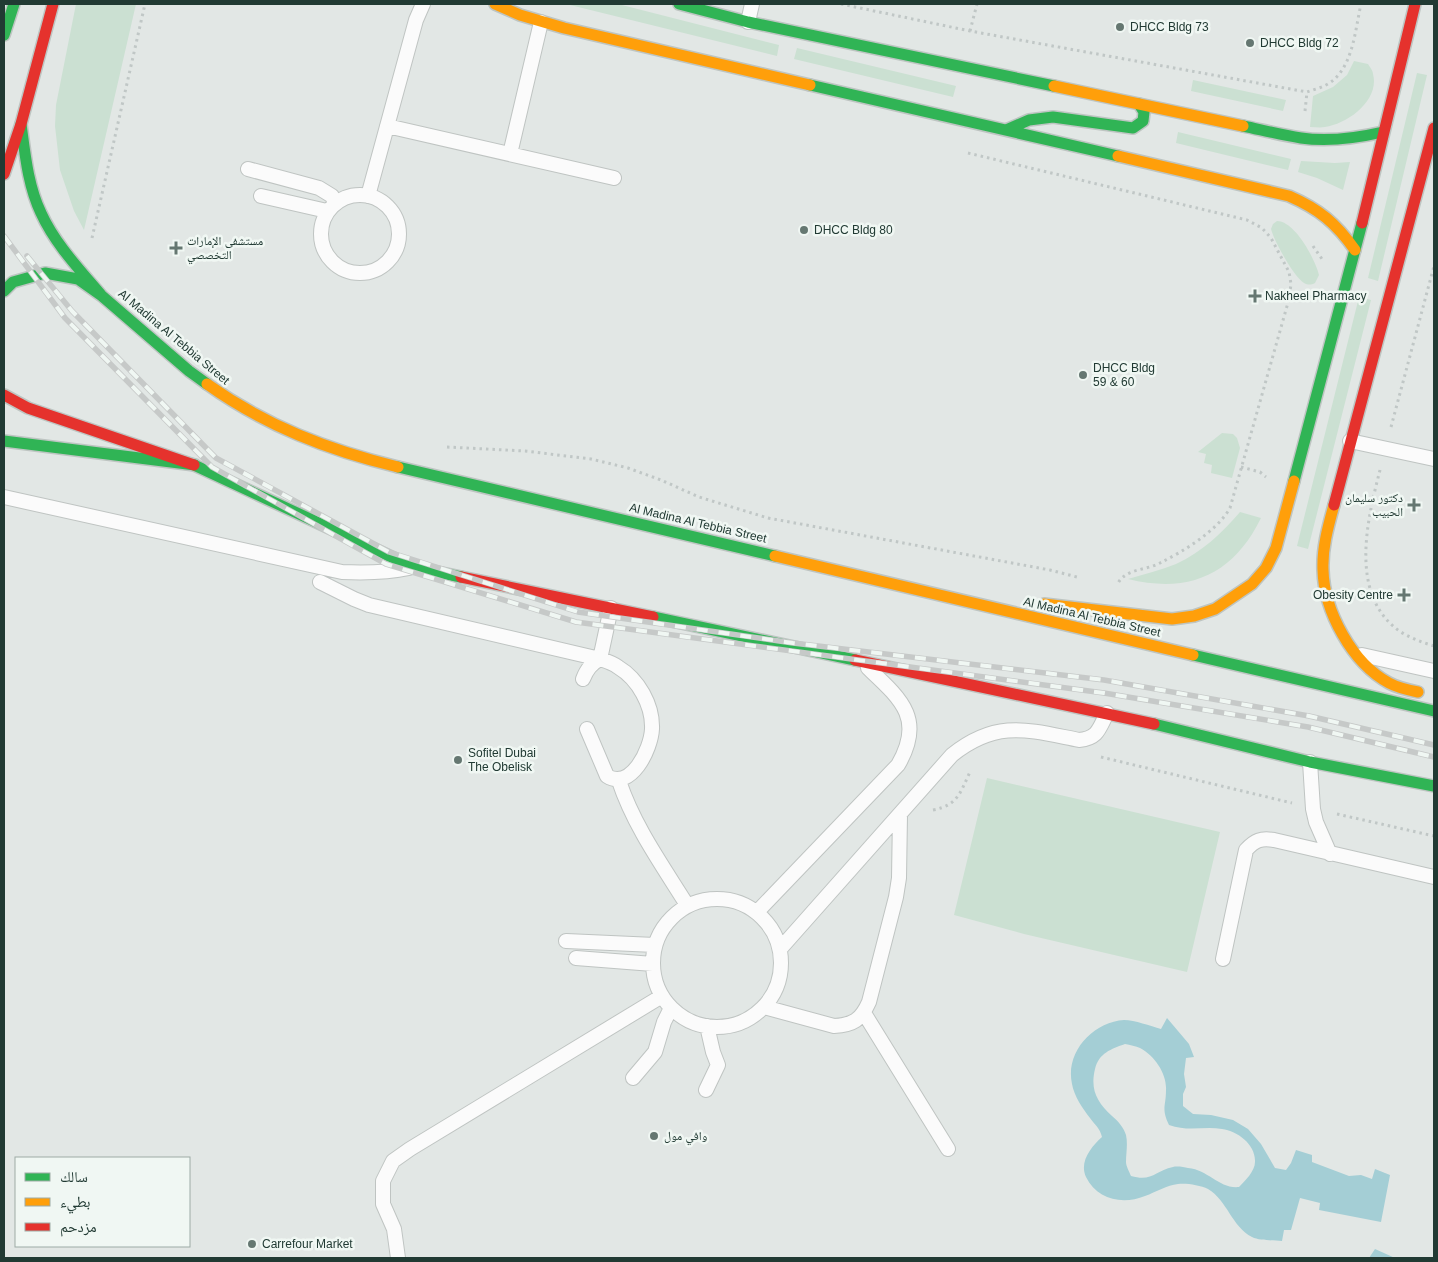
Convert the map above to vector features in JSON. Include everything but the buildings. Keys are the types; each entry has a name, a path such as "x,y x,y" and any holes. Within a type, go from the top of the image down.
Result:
{"main road":[{"path":"4,36 14,4"},
{"path":"4,174 21,124 53,4"},
{"path":"495,4 541,22 1289,196 1312,206 1328,217 1342,231 1355,250"},
{"path":"679,4 731,10 748,22 1301,138 1346,140 1382,132"},
{"path":"1034,603 1172,619 1194,616 1215,609 1252,584 1266,568 1276,548 1355,250 1382,132 1415,4"},
{"path":"1006,130 1020,122 1042,117 1133,128 1143,121 1143,109 1139,104"},
{"path":"21,124 35,196 46,224 64,250 102,296"},
{"path":"1426,695 1392,684 1366,666 1344,638 1335,620 1328,600 1323,570 1325,538 1434,128"},
{"name":"Al Madina Al Tebbia Street","path":"4,291 13,282 45,273 78,279 102,296 189,371 225,398 271,424 314,442 362,458 1434,711"},
{"path":"4,395 28,408 195,465 413,567 860,660 1106,713 1310,762 1434,786"},
{"path":"4,441 195,465"},
{"path":"988,607 999,603 1017,601"}],"lane":[{"path":"368,196 416,20 423,4"},
{"path":"748,22 752,4"},
{"path":"510,154 541,22"},
{"path":"387,126 614,178"},
{"path":"248,169 320,188 332,196 331,208"},
{"path":"357,195 368,196 388,208 395,217 398,234 395,251 388,260 379,268 368,272 345,270 335,264 327,255 322,245 321,234 322,222 331,208 345,198 357,195"},
{"path":"261,196 331,208"},
{"path":"1350,441 1434,459"},
{"path":"4,497 342,572 389,572 413,567"},
{"path":"320,582 354,599 370,604 600,659 619,667 636,683 645,697 651,713 652,729 645,752 634,771 619,781 612,780 607,776 603,771 587,729"},
{"path":"583,679 586,670 600,659 610,608"},
{"path":"1357,654 1434,671"},
{"path":"757,912 898,765 905,753 909,739 906,710 899,698 860,660"},
{"path":"780,949 952,755 965,745 979,737 1012,729 1087,740 1095,736 1106,713"},
{"path":"1310,762 1313,809 1316,822 1330,854"},
{"path":"619,781 633,818 687,906"},
{"path":"764,1007 834,1026 845,1026 856,1021 864,1013 869,1002 896,897 904,810"},
{"path":"1223,959 1246,850 1253,842 1264,838 1434,878"},
{"path":"723,898 741,903 757,912 772,928 780,949 782,970 776,990 764,1007 748,1019 728,1026 707,1026 688,1020 671,1008 662,996 655,981 653,964 655,945 662,929 673,916 687,906 705,900 723,898"},
{"path":"566,941 655,945"},
{"path":"576,958 653,964"},
{"path":"398,1258 394,1229 383,1204 383,1181 393,1161 662,996"},
{"path":"633,1078 655,1052 664,1022 671,1008"},
{"path":"864,1013 948,1149"},
{"path":"706,1090 718,1066 707,1026"}],"path":[{"path":"92,239 145,4"},
{"path":"841,4 970,31 1307,92 1326,85 1341,72 1349,57 1361,4"},
{"path":"970,31 977,4"},
{"path":"967,153 1247,220 1262,228 1271,238 1289,272 1290,293 1230,508 1224,519 1202,537 1161,563 1125,574 1115,587 1125,588"},
{"path":"1262,228 1268,222"},
{"path":"1312,245 1328,269"},
{"path":"1290,293 1316,297"},
{"path":"442,447 525,451 591,459 628,468 699,497 768,518 1050,570 1078,577"},
{"path":"1241,467 1260,472 1268,478 1270,484"},
{"path":"1101,756 1313,809 1434,836"},
{"path":"904,810 931,810 949,805 955,801 971,768"}],"green space":[{"path":"76,4 136,4 84,230 74,211 60,170 55,126 56,105"},
{"path":"566,4 618,4 779,45 777,56"},
{"path":"797,48 956,86 953,97 794,59"},
{"path":"1354,61 1368,64 1372,72 1374,84 1372,93 1367,101 1352,116 1343,121 1325,127 1310,127 1313,96 1333,87 1347,75"},
{"path":"1417,73 1427,75 1378,281 1368,278"},
{"path":"1193,80 1286,100 1283,111 1191,91"},
{"path":"1178,132 1291,159 1288,170 1176,143"},
{"path":"1301,161 1350,162 1343,190 1298,172"},
{"path":"1277,221 1291,227 1309,251 1319,275 1315,283 1304,283 1295,274 1285,258 1271,229"},
{"path":"1359,297 1371,300 1308,549 1297,546"},
{"path":"1222,433 1233,434 1237,438 1240,448 1232,478 1211,473 1212,465 1204,463 1206,454 1198,452"},
{"path":"1240,512 1261,518 1250,538 1237,554 1207,576 1171,584 1128,579 1176,564 1194,554 1211,541"},
{"path":"987,778 1220,832 1187,972 1024,934 954,915"}],"water":[{"path":"1167,1018 1189,1044 1194,1057 1186,1058 1184,1074 1186,1087 1183,1094 1183,1106 1193,1114 1211,1115 1233,1120 1248,1129 1261,1144 1275,1168 1286,1170 1296,1150 1312,1155 1312,1162 1349,1176 1361,1175 1372,1179 1375,1169 1390,1175 1381,1222 1319,1210 1320,1203 1300,1198 1291,1230 1284,1230 1282,1241 1263,1240 1245,1233 1215,1194 1201,1186 1174,1185 1137,1199 1128,1200 1111,1198 1097,1191 1086,1177 1084,1166 1090,1150 1102,1137 1099,1129 1079,1102 1072,1084 1071,1072 1077,1050 1092,1033 1102,1026 1113,1022 1128,1020 1161,1029","holes":["1125,1044 1145,1051 1159,1066 1166,1084 1165,1111 1169,1125 1183,1128 1228,1130 1240,1136 1253,1150 1255,1165 1249,1176 1239,1187 1226,1185 1195,1169 1180,1167 1167,1169 1144,1178 1131,1176 1126,1164 1127,1142 1125,1132 1119,1122 1099,1101 1093,1083 1099,1059 1106,1052"]},
{"path":"1375,1249 1395,1258 1369,1258"}],"railway":[{"path":"4,236 65,318 212,467 386,564 576,622 1104,693 1308,727 1434,757"},
{"path":"27,256 72,311 216,458 389,552 578,612 793,643 1104,680 1309,716 1434,745"}],"traffic: fast":[{"path":"4,35 14,4"},
{"path":"679,4 748,22 1054,86"},
{"path":"810,85 1118,156"},
{"path":"1006,130 1029,120 1053,117 1133,128 1143,121 1144,112 1139,104"},
{"path":"21,124 30,181 41,213 61,246 102,296"},
{"path":"1243,126 1294,137 1322,140 1353,138 1383,132"},
{"path":"1294,481 1362,223"},
{"path":"4,291 13,282 45,273 78,279 102,296 189,371 207,384"},
{"path":"4,441 195,465"},
{"path":"194,465 413,567 461,577"},
{"path":"398,467 775,556"},
{"path":"653,617 855,660"},
{"path":"1193,655 1434,711"},
{"path":"1154,724 1310,762 1434,786"}],"traffic: slow":[{"path":"495,4 520,15 564,28 810,85"},
{"path":"1054,86 1243,126"},
{"path":"1118,156 1289,196 1309,206 1334,224 1355,250"},
{"path":"207,384 252,412 298,435 347,453 398,467"},
{"path":"1044,604 1172,619 1194,616 1215,609 1252,584 1266,568 1276,548 1294,481"},
{"path":"1334,505 1323,554 1323,570 1329,602 1342,634 1363,663 1376,674 1389,683 1418,692"},
{"path":"775,556 1193,655"}],"traffic: jam":[{"path":"4,174 21,124 53,4"},
{"path":"1362,223 1415,4"},
{"path":"1334,505 1434,128"},
{"path":"4,395 28,408 194,465"},
{"path":"461,577 653,617"},
{"path":"855,660 1154,724"}],"place":[{"name":"DHCC Bldg 73","path":"1120,27"},
{"name":"DHCC Bldg 72","path":"1250,43"},
{"name":"DHCC Bldg 80","path":"804,230"},
{"name":"مستشفى الإمارات التخصصي","path":"176,248"},
{"name":"Nakheel Pharmacy","path":"1255,296"},
{"name":"DHCC Bldg 59 & 60","path":"1083,375"},
{"name":"دكتور سليمان الحبيب","path":"1414,505"},
{"name":"Obesity Centre","path":"1404,595"},
{"name":"Sofitel Dubai The Obelisk","path":"458,760"},
{"name":"وافي مول","path":"654,1136"},
{"name":"Carrefour Market","path":"252,1244"}]}
